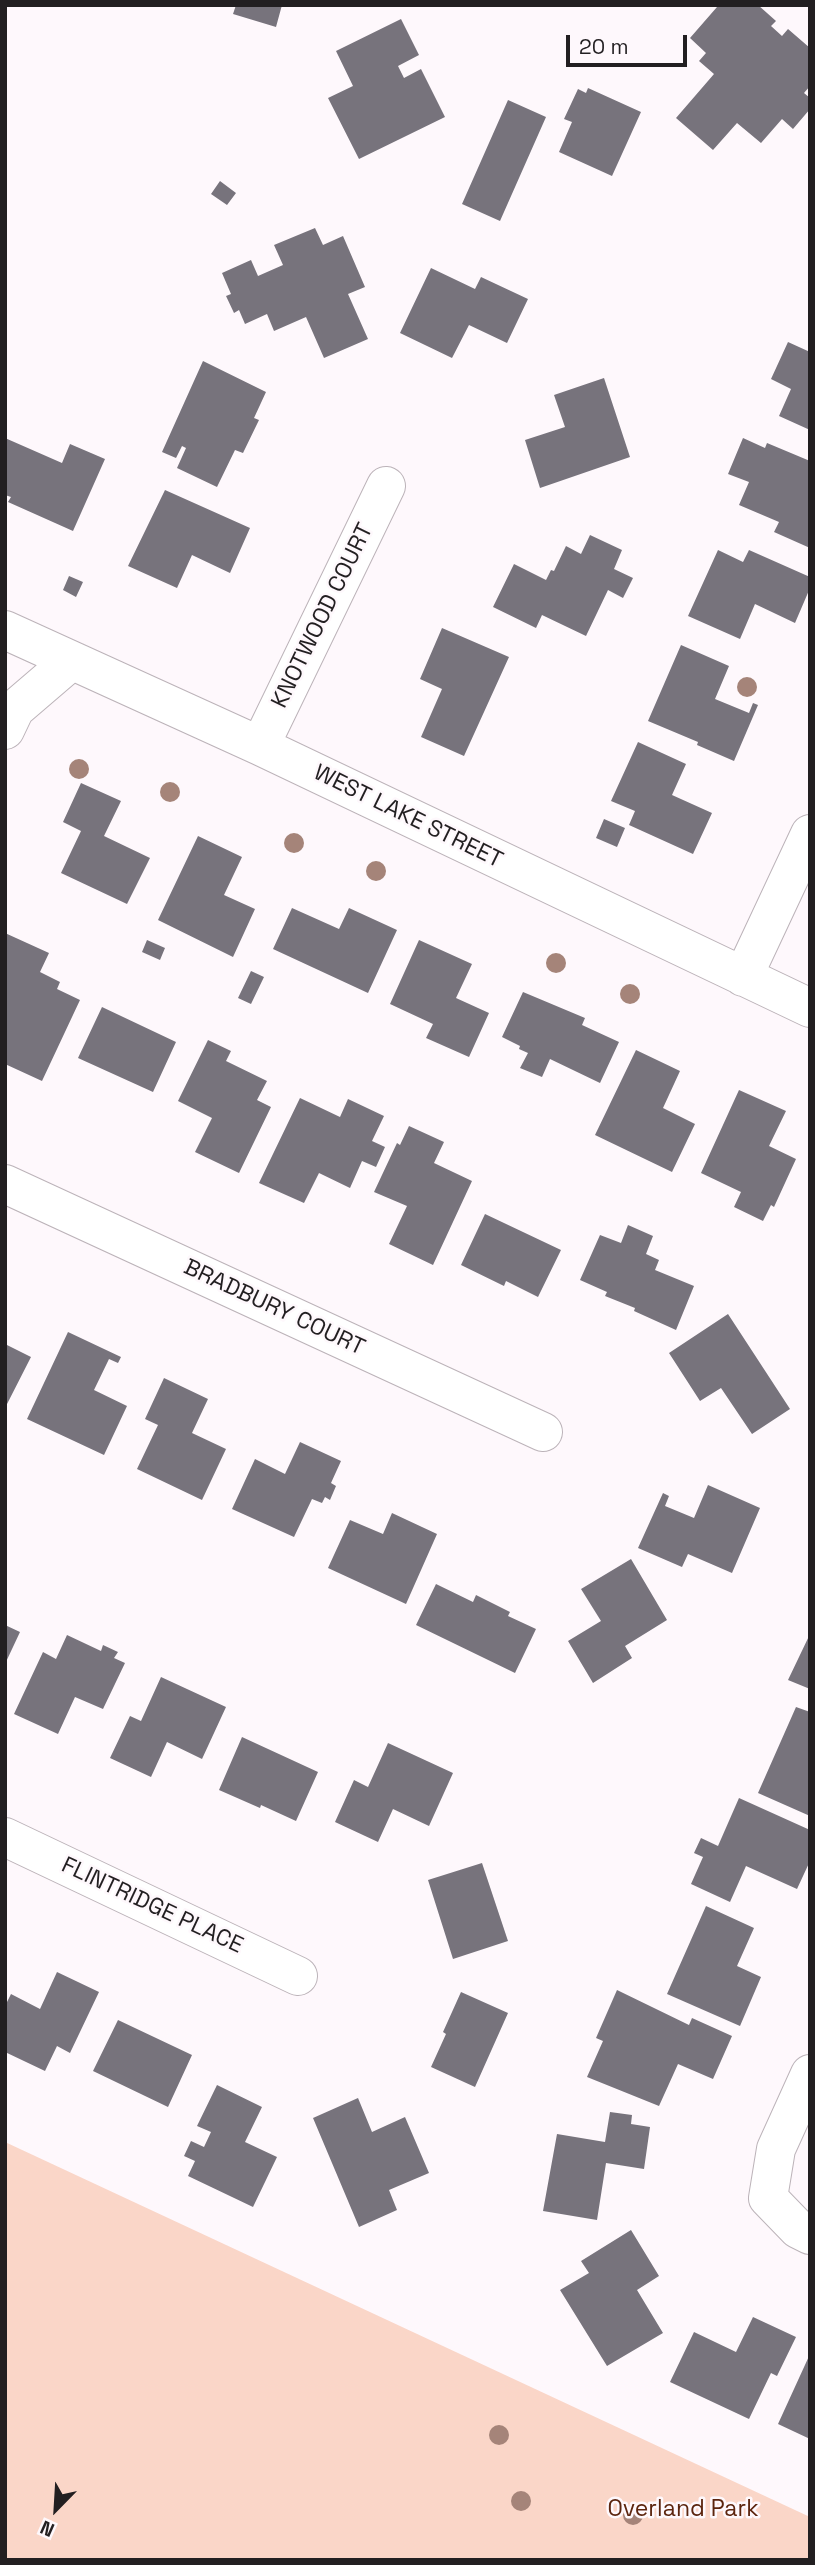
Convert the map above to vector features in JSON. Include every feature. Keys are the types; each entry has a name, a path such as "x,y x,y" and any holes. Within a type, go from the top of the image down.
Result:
{"street":[{"name":"KNOTWOOD COURT","path":"260,746 386,486"},
{"name":"WEST LAKE STREET","path":"5,630 260,746 810,1008"},
{"path":"5,730 15,709 71,661"},
{"path":"743,977 810,834"},
{"name":"BRADBURY COURT","path":"5,1184 542,1432"},
{"name":"FLINTRIDGE PLACE","path":"5,1837 298,1976"},
{"path":"810,2074 776,2148 768,2198 798,2229 810,2235"}],"green space":[{"name":"Overland Park","path":"5,2142 810,2517 810,2560 5,2560"}],"building":[{"path":"236,5 282,5 276,27 233,14"},
{"path":"715,5 758,5 776,21 771,26 782,36 788,29 810,48 810,86 804,93 810,98 810,109 793,129 782,119 761,143 737,123 713,150 676,118 714,74 699,61 706,53 690,38 717,7"},
{"path":"401,19 419,55 398,66 404,78 421,69 445,117 359,159 328,98 353,86 336,51"},
{"path":"588,88 641,112 612,176 559,152 572,122 564,119 578,89 586,93"},
{"path":"508,100 546,117 500,221 462,204"},
{"path":"220,181 236,193 227,205 211,194"},
{"path":"315,228 323,245 343,236 365,287 348,294 368,339 324,358 306,317 274,331 267,314 245,324 239,310 234,313 226,296 231,294 222,273 251,260 258,276 283,265 274,245"},
{"path":"431,268 475,289 481,277 528,299 507,343 469,325 452,358 400,333"},
{"path":"788,342 810,352 810,430 779,416 791,389 771,379"},
{"path":"203,361 266,392 254,418 259,420 243,453 235,450 217,487 177,468 186,448 182,446 176,458 162,452"},
{"path":"604,378 630,457 540,488 525,440 565,427 554,395"},
{"path":"5,438 62,463 70,444 105,459 73,531 8,502 11,497 5,495"},
{"path":"743,438 765,448 767,443 810,461 810,548 774,532 779,522 739,505 749,482 728,474"},
{"path":"165,490 250,528 230,573 192,555 177,588 128,566"},
{"path":"590,535 622,550 614,569 633,578 623,598 608,590 586,636 542,615 536,628 493,607 514,564 546,580 551,570 554,571 566,546 581,554"},
{"path":"718,550 743,562 749,550 810,577 810,588 795,623 755,604 740,639 688,616"},
{"path":"69,576 83,582 76,597 63,590"},
{"path":"442,628 509,657 464,756 421,737 442,689 420,679"},
{"path":"681,645 729,666 715,699 749,713 753,703 758,705 734,761 648,721"},
{"path":"638,742 686,764 672,795 712,813 693,854 629,825 635,811 611,801"},
{"path":"81,783 121,801 104,836 150,858 127,904 61,873 81,831 63,822"},
{"path":"604,819 625,828 617,847 596,838"},
{"path":"198,836 242,857 224,895 255,909 233,957 158,920"},
{"path":"292,908 339,929 349,908 397,930 368,993 273,949"},
{"path":"5,933 49,953 40,972 60,982 57,989 80,1000 42,1081 5,1064"},
{"path":"147,940 165,948 160,960 142,952"},
{"path":"419,940 472,964 456,998 489,1013 469,1057 426,1038 433,1024 390,1004"},
{"path":"251,971 264,977 251,1004 238,998"},
{"path":"523,992 585,1018 582,1025 619,1042 600,1083 550,1059 542,1077 520,1068 528,1053 502,1037"},
{"path":"102,1007 176,1042 153,1092 78,1058"},
{"path":"208,1040 231,1051 226,1061 267,1081 257,1100 271,1107 239,1173 195,1152 212,1118 178,1101"},
{"path":"636,1050 680,1071 663,1108 695,1124 672,1172 595,1135"},
{"path":"739,1090 786,1111 769,1146 796,1159 774,1207 771,1205 763,1221 734,1207 741,1192 701,1173"},
{"path":"300,1098 340,1117 348,1099 384,1116 372,1141 385,1147 376,1167 362,1161 350,1188 319,1173 304,1203 259,1183"},
{"path":"409,1126 444,1142 434,1163 472,1181 433,1265 389,1244 407,1206 374,1192 397,1143 400,1145"},
{"path":"485,1214 561,1250 538,1297 506,1281 504,1286 461,1265"},
{"path":"628,1225 653,1236 646,1254 659,1260 655,1270 694,1286 676,1330 634,1311 635,1308 605,1296 607,1292 580,1280 600,1235 621,1243"},
{"path":"728,1314 790,1409 752,1434 721,1388 700,1401 669,1353"},
{"path":"68,1332 121,1357 118,1363 109,1359 94,1390 127,1406 104,1455 27,1419"},
{"path":"5,1344 31,1357 5,1408"},
{"path":"164,1378 208,1399 192,1433 226,1449 202,1500 137,1469 158,1425 145,1419"},
{"path":"300,1442 341,1461 331,1483 336,1486 330,1500 325,1497 322,1503 312,1499 294,1537 232,1509 255,1459 285,1474"},
{"path":"708,1485 760,1508 732,1573 688,1554 682,1567 638,1548 663,1493 669,1496 665,1506 694,1518"},
{"path":"392,1513 437,1534 406,1604 328,1568 350,1520 383,1534"},
{"path":"631,1559 667,1620 625,1646 632,1658 593,1683 568,1641 601,1621 581,1589"},
{"path":"436,1584 473,1602 476,1595 510,1612 508,1616 536,1629 515,1673 416,1625"},
{"path":"5,1625 20,1632 5,1664"},
{"path":"810,1634 810,1689 788,1680"},
{"path":"67,1635 101,1651 103,1645 118,1652 114,1658 125,1663 103,1709 75,1697 58,1734 14,1714 43,1652 56,1659"},
{"path":"161,1677 226,1707 202,1759 167,1742 151,1777 110,1758 130,1716 141,1721"},
{"path":"796,1707 810,1712 810,1816 758,1793"},
{"path":"242,1737 318,1772 296,1821 219,1790"},
{"path":"388,1743 453,1773 429,1826 393,1809 378,1842 335,1822 354,1780 368,1787"},
{"path":"739,1798 810,1830 810,1861 797,1889 746,1866 730,1902 691,1884 703,1857 694,1853 701,1838 718,1846"},
{"path":"482,1863 508,1941 453,1959 428,1880"},
{"path":"706,1906 754,1928 737,1966 761,1977 740,2026 667,1994"},
{"path":"57,1972 99,1992 70,2053 57,2046 45,2071 5,2052 5,2006 11,1994 40,2009"},
{"path":"617,1990 689,2025 692,2018 732,2036 713,2079 678,2064 659,2106 587,2077 603,2041 596,2038"},
{"path":"461,1992 508,2013 475,2087 431,2067"},
{"path":"118,2020 192,2055 168,2107 93,2071"},
{"path":"217,2085 262,2107 245,2142 277,2157 253,2207 188,2176 195,2161 184,2156 191,2141 204,2147 211,2132 197,2126"},
{"path":"358,2098 372,2132 405,2117 429,2173 389,2190 397,2210 359,2227 313,2118"},
{"path":"610,2112 632,2115 631,2124 650,2127 644,2169 606,2163 597,2220 543,2211 557,2134 605,2142"},
{"path":"631,2230 659,2276 637,2290 663,2333 607,2366 560,2290 589,2273 581,2261"},
{"path":"753,2317 796,2337 777,2376 771,2373 749,2419 670,2382 694,2332 736,2352"},
{"path":"810,2354 810,2439 778,2424"}]}
